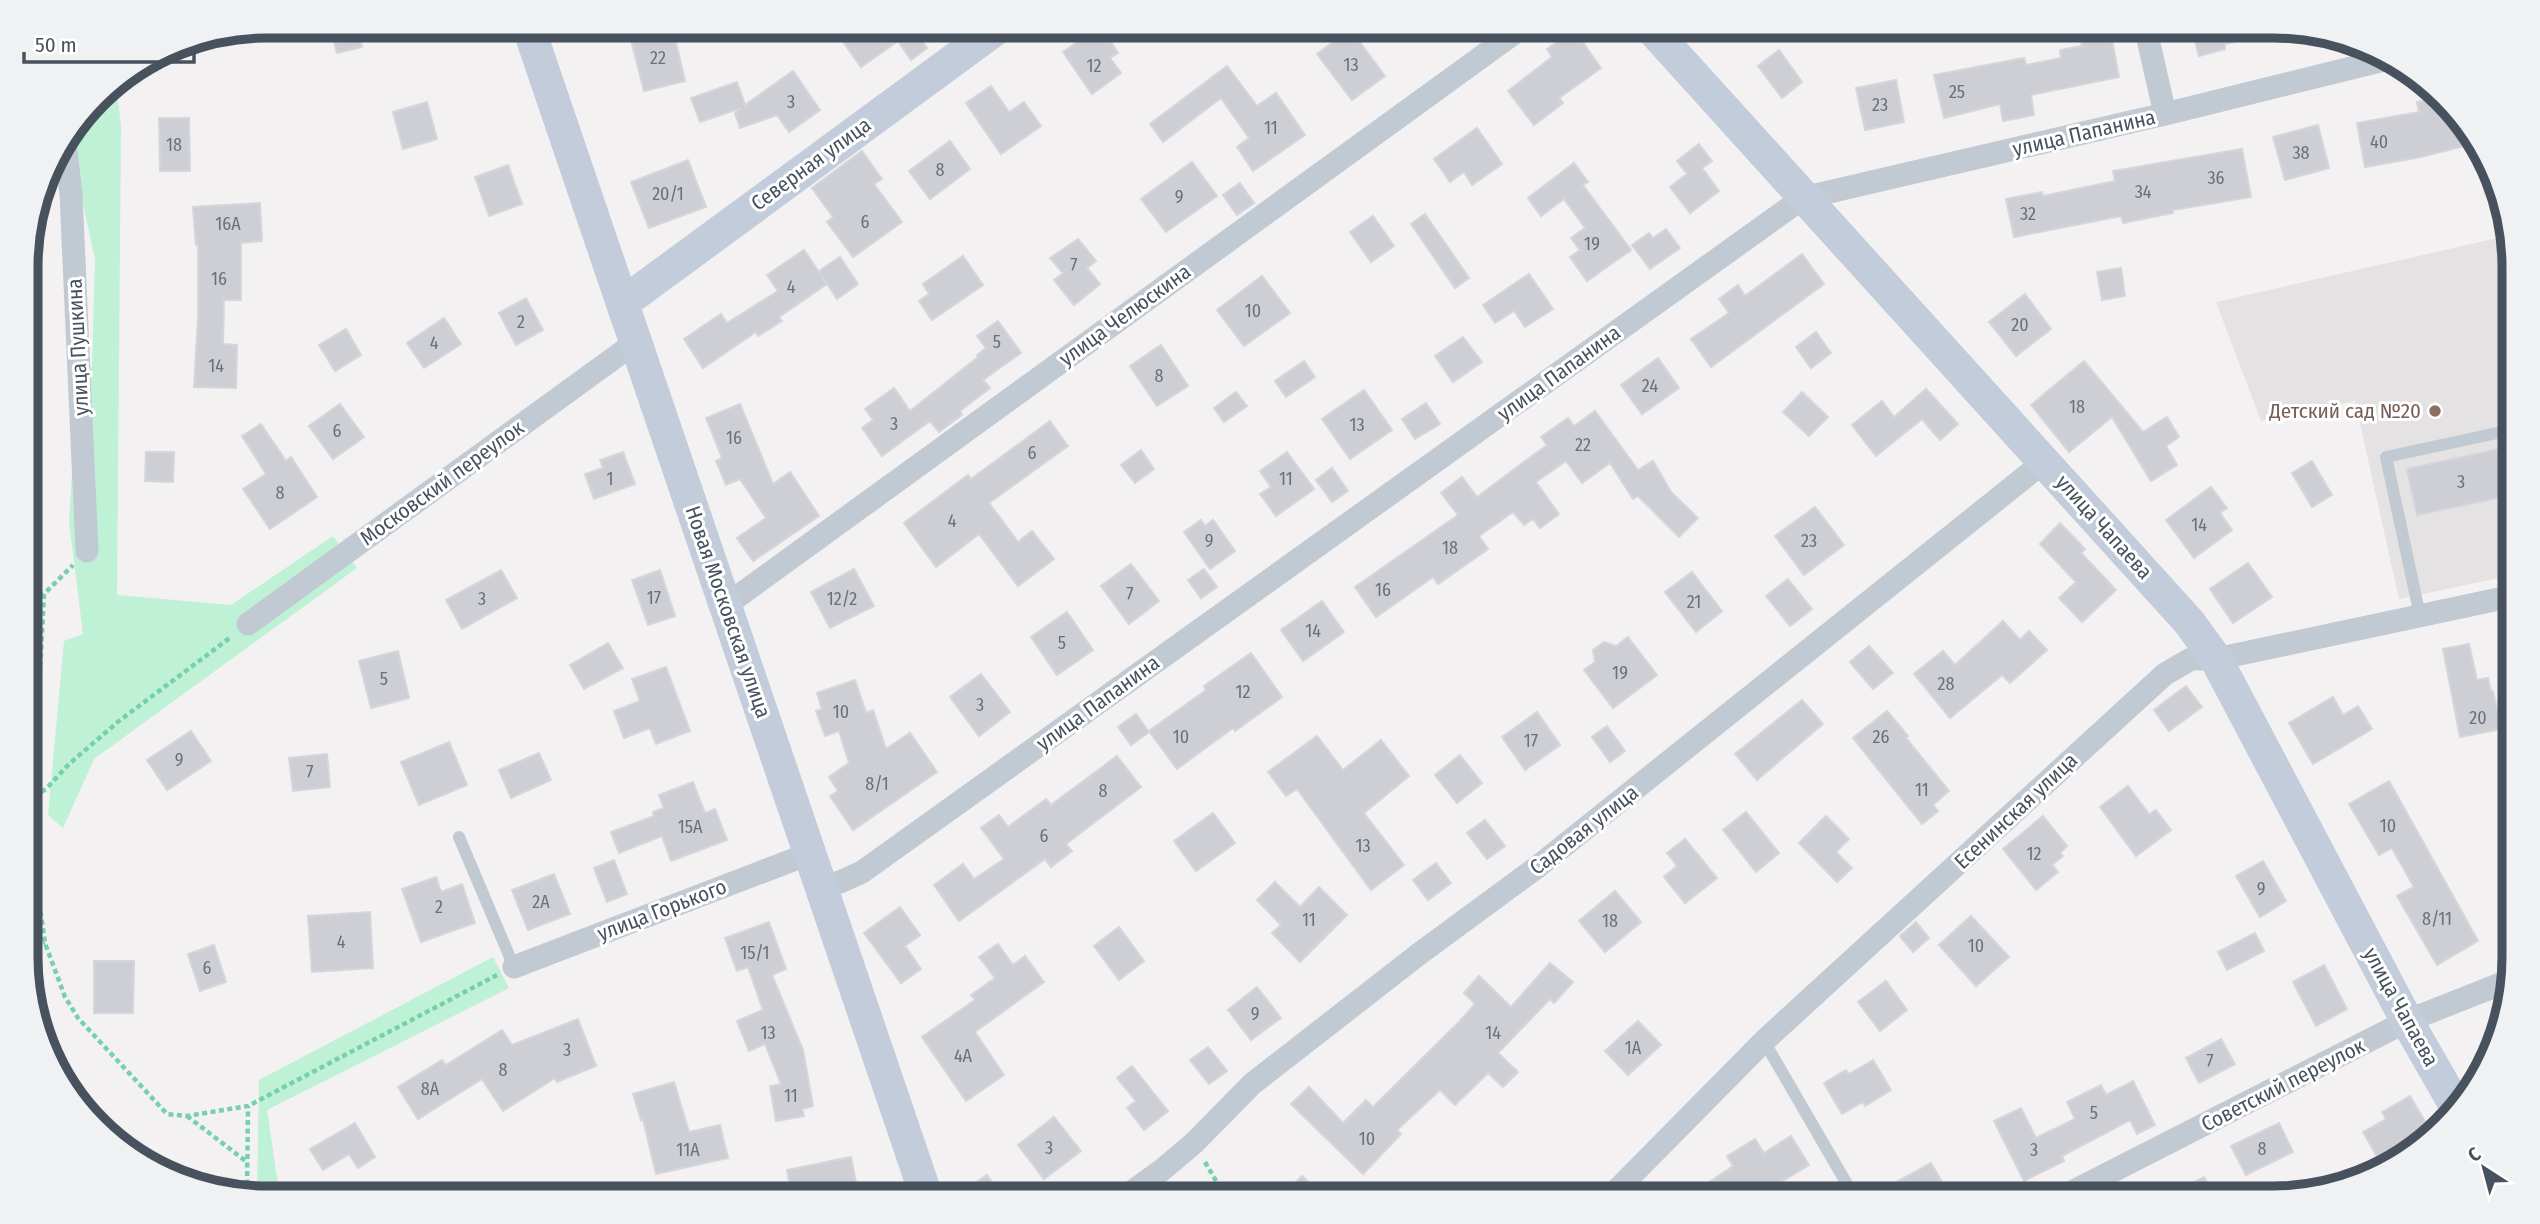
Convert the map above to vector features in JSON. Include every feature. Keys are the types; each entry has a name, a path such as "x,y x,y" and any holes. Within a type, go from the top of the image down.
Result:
{"street":[{"name":"Новая Московская улица","path":"532,38 923,1186"},
{"name":"Северная улица","path":"623,303 984,38"},
{"name":"улица Челюскина","path":"726,605 1507,38"},
{"name":"улица Чапаева","path":"1659,38 2189,622 2216,659 2407,1021 2452,1099"},
{"path":"2148,38 2165,114"},
{"name":"улица Папанина","path":"821,887 862,872 1803,198 2375,62"},
{"name":"улица Пушкина","path":"67,158 71,194 87,551"},
{"name":"Московский переулок","path":"248,624 636,342"},
{"name":"Садовая улица","path":"1140,1186 1194,1143 1252,1084 1419,954 1536,868 2045,461"},
{"name":"Есенинская улица","path":"1622,1185 1764,1041 2165,674 2191,659 2216,659 2502,598"},
{"name":"улица Горького","path":"514,967 811,853"},
{"name":"Советский переулок","path":"2085,1185 2407,1021 2499,984"}],"lane":[{"path":"2420,616 2386,457 2502,432"},
{"path":"459,837 514,967"},
{"path":"1764,1041 1848,1185"}],"path":[{"path":"38,708 44,594 87,551"},
{"path":"38,794 119,721 248,624"},
{"path":"38,900 45,943 65,997 78,1018 167,1114 187,1116 248,1106 514,967"},
{"path":"38,946 45,943"},
{"path":"247,1185 248,1106"},
{"path":"187,1116 247,1163"},
{"path":"1194,1143 1219,1186"}],"shaded area":[{"name":"Детский сад №20","path":"2500,238 2502,577 2399,599 2355,401 2261,421 2216,302"}],"green space":[{"path":"118,96 121,127 117,595 231,605 333,536 357,568 94,759 63,828 48,815 64,641 83,634 69,521 76,410 92,365 95,260 73,147 77,140"},
{"path":"493,957 509,988 267,1110 278,1186 257,1185 259,1080"}],"building":[{"path":"333,38 359,38 362,47 337,53"},
{"path":"631,38 675,38 685,81 644,91"},
{"path":"840,38 920,38 927,48 911,60 898,41 861,67"},
{"path":"1083,38 1108,38 1118,53 1110,58 1121,73 1092,94 1063,52"},
{"path":"1338,38 1357,38 1385,76 1352,100 1317,54"},
{"path":"1563,38 1580,38 1601,68 1559,98 1563,103 1534,125 1508,91 1552,57 1547,49"},
{"path":"2080,38 2112,38 2119,77 2031,95 2034,115 2003,121 2000,104 1944,118 1934,75 2024,58 2026,65 2061,58 2060,50 2082,46"},
{"path":"2194,38 2253,38 2225,44 2225,49 2199,56"},
{"path":"1779,50 1802,82 1782,98 1758,66"},
{"path":"1227,66 1257,106 1276,93 1305,135 1253,171 1237,147 1249,138 1221,98 1163,142 1150,124"},
{"path":"793,71 820,110 789,132 777,115 740,128 735,113 741,108 700,122 691,98 737,82 745,105"},
{"path":"1896,80 1904,122 1865,130 1856,88"},
{"path":"991,86 1009,112 1024,102 1041,126 1001,154 966,103"},
{"path":"2427,99 2445,117 2466,146 2365,167 2357,123 2419,112 2417,102"},
{"path":"427,102 437,139 403,149 393,112"},
{"path":"159,118 189,118 190,171 160,171"},
{"path":"2318,125 2329,168 2285,180 2273,137"},
{"path":"1477,128 1502,164 1472,185 1464,172 1450,182 1434,159"},
{"path":"950,141 970,169 930,199 909,171"},
{"path":"1699,144 1712,161 1702,168 1719,191 1690,213 1670,187 1687,174 1677,161"},
{"path":"2242,149 2251,197 2173,210 2173,213 2123,223 2121,216 2014,237 2006,199 2042,192 2043,196 2115,181 2113,171"},
{"path":"862,151 882,179 874,184 902,222 853,257 827,222 833,217 812,188"},
{"path":"688,160 706,207 649,228 631,182"},
{"path":"1192,162 1217,196 1166,232 1141,199"},
{"path":"1574,163 1588,182 1583,185 1631,250 1587,281 1570,257 1580,250 1571,238 1585,228 1564,199 1541,216 1528,198"},
{"path":"508,165 522,204 489,216 475,177"},
{"path":"1240,183 1254,203 1237,215 1223,195"},
{"path":"260,203 262,241 241,243 241,300 224,300 223,344 237,345 236,388 194,387 198,245 193,207"},
{"path":"1425,214 1469,278 1455,288 1411,224"},
{"path":"1373,216 1394,246 1371,262 1350,232"},
{"path":"1666,229 1680,248 1650,269 1632,245 1649,233 1653,238"},
{"path":"1078,239 1096,261 1087,268 1100,284 1074,305 1054,280 1063,273 1050,258"},
{"path":"804,250 827,284 779,317 782,321 758,336 756,332 703,368 684,339 721,314 727,323 778,291 767,275"},
{"path":"1802,254 1824,284 1711,367 1691,339 1729,313 1719,299 1738,285 1745,296"},
{"path":"963,256 983,285 932,320 919,301 929,294 923,284"},
{"path":"840,257 858,284 837,299 819,271"},
{"path":"2121,268 2125,296 2102,300 2097,272"},
{"path":"1529,274 1553,309 1525,327 1514,311 1495,323 1483,305"},
{"path":"1262,276 1290,313 1244,346 1217,310"},
{"path":"2025,294 2051,329 2016,356 1989,322"},
{"path":"526,298 543,330 516,345 499,313"},
{"path":"444,318 461,344 424,368 407,343"},
{"path":"998,321 1021,353 983,380 990,388 960,411 962,415 939,432 930,421 882,456 862,428 873,420 865,409 894,388 910,411 978,357 986,348 977,336"},
{"path":"346,329 361,355 335,371 319,345"},
{"path":"1816,332 1831,353 1811,368 1796,347"},
{"path":"1463,337 1482,362 1453,382 1435,356"},
{"path":"1161,345 1188,386 1157,406 1130,366"},
{"path":"1658,358 1679,388 1642,414 1621,385"},
{"path":"1304,361 1315,377 1286,397 1275,381"},
{"path":"2084,361 2143,432 2167,417 2179,437 2166,446 2177,465 2151,481 2112,417 2069,452 2031,405"},
{"path":"1926,389 1958,424 1940,440 1922,419 1876,456 1852,425 1882,401 1894,417"},
{"path":"1364,390 1392,430 1350,459 1322,419"},
{"path":"1236,392 1247,406 1224,422 1214,408"},
{"path":"1802,392 1828,417 1809,436 1783,412"},
{"path":"1426,403 1440,424 1415,439 1402,419"},
{"path":"340,404 364,437 333,459 309,426"},
{"path":"740,404 773,484 790,472 819,516 753,561 737,538 766,518 740,479 726,485 716,461 722,458 706,418"},
{"path":"1595,411 1638,470 1653,461 1671,492 1698,518 1679,537 1638,496 1633,499 1610,463 1582,483 1566,461 1536,482 1559,514 1540,528 1533,519 1524,525 1513,512 1479,536 1488,549 1438,584 1433,577 1376,617 1355,587 1458,515 1441,493 1462,477 1477,497 1547,445 1541,437 1568,418 1574,426"},
{"path":"1050,421 1068,446 989,503 1018,542 1032,531 1054,559 1018,586 979,534 936,567 904,523 968,475 971,479"},
{"path":"261,424 286,461 291,457 317,497 270,529 243,489 266,474 242,436"},
{"path":"2502,448 2502,497 2417,515 2407,469"},
{"path":"1141,450 1154,469 1135,483 1121,465"},
{"path":"146,452 174,452 173,482 145,481"},
{"path":"623,452 635,484 594,499 585,474 603,468 600,460"},
{"path":"1287,452 1314,489 1276,516 1260,494 1271,487 1260,471"},
{"path":"2312,461 2332,495 2312,507 2292,473"},
{"path":"1332,468 1348,491 1332,502 1316,480"},
{"path":"2211,487 2227,508 2220,513 2232,530 2194,558 2166,520"},
{"path":"1815,507 1844,545 1804,575 1775,536"},
{"path":"1201,520 1205,526 1213,520 1235,551 1210,569 1184,532"},
{"path":"2060,523 2085,549 2081,553 2116,590 2082,622 2059,598 2076,582 2040,544"},
{"path":"2248,563 2272,597 2233,623 2210,589"},
{"path":"1131,564 1159,601 1129,624 1101,586"},
{"path":"854,569 874,606 830,628 811,592"},
{"path":"1204,569 1217,587 1201,598 1188,580"},
{"path":"501,570 517,598 462,629 446,600"},
{"path":"660,570 675,616 648,625 632,580"},
{"path":"1692,572 1722,611 1696,632 1665,592"},
{"path":"1788,579 1812,609 1790,626 1766,596"},
{"path":"1322,601 1344,632 1303,661 1281,630"},
{"path":"1067,612 1093,650 1057,675 1031,637"},
{"path":"2003,621 2020,640 2029,631 2047,650 2010,683 2002,675 1950,718 1914,674 1943,651 1955,665"},
{"path":"1628,637 1657,675 1613,708 1584,670 1595,662 1593,650 1604,642 1616,646"},
{"path":"608,643 623,668 584,689 570,665"},
{"path":"2469,644 2477,680 2488,678 2493,691 2501,729 2460,737 2443,649"},
{"path":"1869,646 1893,673 1873,689 1850,662"},
{"path":"398,651 409,698 371,708 359,661"},
{"path":"1251,653 1282,697 1235,731 1233,728 1177,769 1149,731 1206,690 1204,686"},
{"path":"666,667 690,731 656,744 650,728 624,738 614,711 640,701 632,679"},
{"path":"981,674 1010,712 979,736 950,697"},
{"path":"855,680 866,713 873,710 886,749 910,733 937,772 853,830 830,796 838,791 829,777 849,763 839,731 825,736 816,711 822,709 817,693"},
{"path":"2186,686 2202,707 2169,731 2154,710"},
{"path":"2333,697 2343,715 2358,706 2372,729 2313,764 2289,723"},
{"path":"1802,700 1823,724 1757,780 1735,754"},
{"path":"1887,711 1949,791 1933,805 1938,811 1922,824 1853,738"},
{"path":"1537,712 1560,745 1525,770 1502,737"},
{"path":"1136,714 1149,732 1131,745 1118,727"},
{"path":"1607,726 1625,751 1610,762 1592,737"},
{"path":"191,731 211,761 167,790 147,760"},
{"path":"1317,736 1343,770 1381,740 1409,776 1364,813 1404,865 1371,890 1297,789 1286,796 1268,772"},
{"path":"449,742 467,785 419,805 401,762"},
{"path":"539,753 551,780 511,798 499,770"},
{"path":"327,754 330,787 293,791 289,758"},
{"path":"1460,755 1482,783 1457,803 1435,775"},
{"path":"1117,756 1141,787 1066,844 1072,851 1051,867 1045,859 959,921 934,885 963,864 974,879 1004,859 981,828 999,815 1008,827 1046,799 1051,805"},
{"path":"2389,781 2478,941 2437,965 2397,896 2414,887 2392,848 2379,855 2349,804"},
{"path":"693,782 705,813 715,809 727,840 671,861 662,836 619,853 611,832 654,816 653,812 664,808 659,795"},
{"path":"2128,786 2149,814 2156,810 2171,830 2136,856 2100,807"},
{"path":"1746,812 1779,853 1756,872 1723,830"},
{"path":"1213,813 1235,843 1196,871 1174,841"},
{"path":"1826,816 1849,839 1836,852 1852,868 1837,882 1799,843"},
{"path":"2043,816 2067,846 2060,853 2063,856 2052,865 2058,872 2036,890 2003,849"},
{"path":"1485,820 1505,846 1487,859 1467,833"},
{"path":"1685,839 1717,878 1685,903 1664,877 1677,866 1667,853"},
{"path":"614,860 627,894 607,902 594,868"},
{"path":"2263,861 2286,901 2260,917 2236,876"},
{"path":"1436,863 1451,883 1428,900 1413,880"},
{"path":"554,874 570,914 528,930 512,890"},
{"path":"436,877 441,892 462,884 475,923 421,942 402,889"},
{"path":"1275,882 1300,907 1319,887 1347,915 1300,962 1272,933 1281,925 1257,900"},
{"path":"1615,891 1641,922 1605,952 1579,921"},
{"path":"900,907 920,935 905,946 921,969 901,983 864,933"},
{"path":"370,912 373,968 312,972 308,916"},
{"path":"1971,916 2009,957 1976,986 1939,945"},
{"path":"769,922 786,969 772,975 803,1050 813,1106 802,1109 804,1116 776,1121 770,1086 781,1084 765,1044 749,1051 737,1021 763,1010 748,967 737,971 725,938"},
{"path":"1916,922 1929,938 1913,952 1900,936"},
{"path":"1119,927 1144,961 1119,980 1094,946"},
{"path":"2255,933 2264,951 2227,970 2218,952"},
{"path":"998,944 1013,965 1025,956 1044,982 975,1032 1004,1075 966,1101 922,1037 975,1000 971,995 995,978 979,957"},
{"path":"214,945 226,982 200,991 188,954"},
{"path":"94,961 134,961 133,1013 94,1013"},
{"path":"1550,963 1573,982 1554,1003 1550,999 1498,1053 1518,1072 1503,1087 1488,1073 1455,1105 1440,1090 1397,1130 1401,1134 1363,1174 1291,1104 1309,1087 1343,1123 1366,1100 1373,1107 1475,1004 1464,993 1479,976 1511,1007"},
{"path":"2324,965 2347,1009 2316,1026 2293,982"},
{"path":"1886,981 1907,1010 1880,1031 1858,1002"},
{"path":"1257,987 1281,1018 1251,1040 1228,1010"},
{"path":"578,1019 596,1066 557,1082 555,1078 503,1111 482,1079 418,1119 398,1087 442,1060 446,1065 502,1030 512,1045"},
{"path":"1638,1021 1661,1045 1628,1075 1605,1051"},
{"path":"2221,1039 2235,1064 2199,1083 2186,1058"},
{"path":"1208,1047 1227,1071 1209,1084 1190,1060"},
{"path":"1873,1060 1891,1090 1865,1106 1863,1102 1842,1114 1824,1083 1846,1070 1849,1074"},
{"path":"1132,1066 1168,1111 1144,1130 1127,1108 1136,1101 1117,1078"},
{"path":"2133,1081 2155,1125 2137,1134 2130,1120 2062,1156 2064,1161 2024,1181 1994,1121 2021,1108 2036,1138 2075,1119 2067,1102 2101,1085 2106,1095"},
{"path":"674,1082 689,1132 720,1125 728,1158 656,1174 643,1119 641,1120 633,1094"},
{"path":"2410,1096 2427,1125 2400,1147 2379,1159 2363,1132 2386,1119 2382,1112"},
{"path":"1054,1117 1081,1151 1044,1179 1018,1145"},
{"path":"355,1123 375,1157 358,1168 349,1154 323,1170 310,1149"},
{"path":"2279,1123 2293,1152 2246,1175 2231,1146"},
{"path":"1791,1136 1809,1165 1775,1185 1710,1185 1708,1183 1733,1166 1727,1156 1755,1139 1764,1153"},
{"path":"851,1157 857,1186 790,1186 787,1170"},
{"path":"1931,1163 1944,1185 1891,1185"},
{"path":"987,1175 994,1186 971,1186"},
{"path":"1302,1176 1312,1185 1293,1185"},
{"path":"2204,1177 2209,1185 2189,1185"}],"place":[{"name":"Детский сад №20","path":"2435,411"}]}
